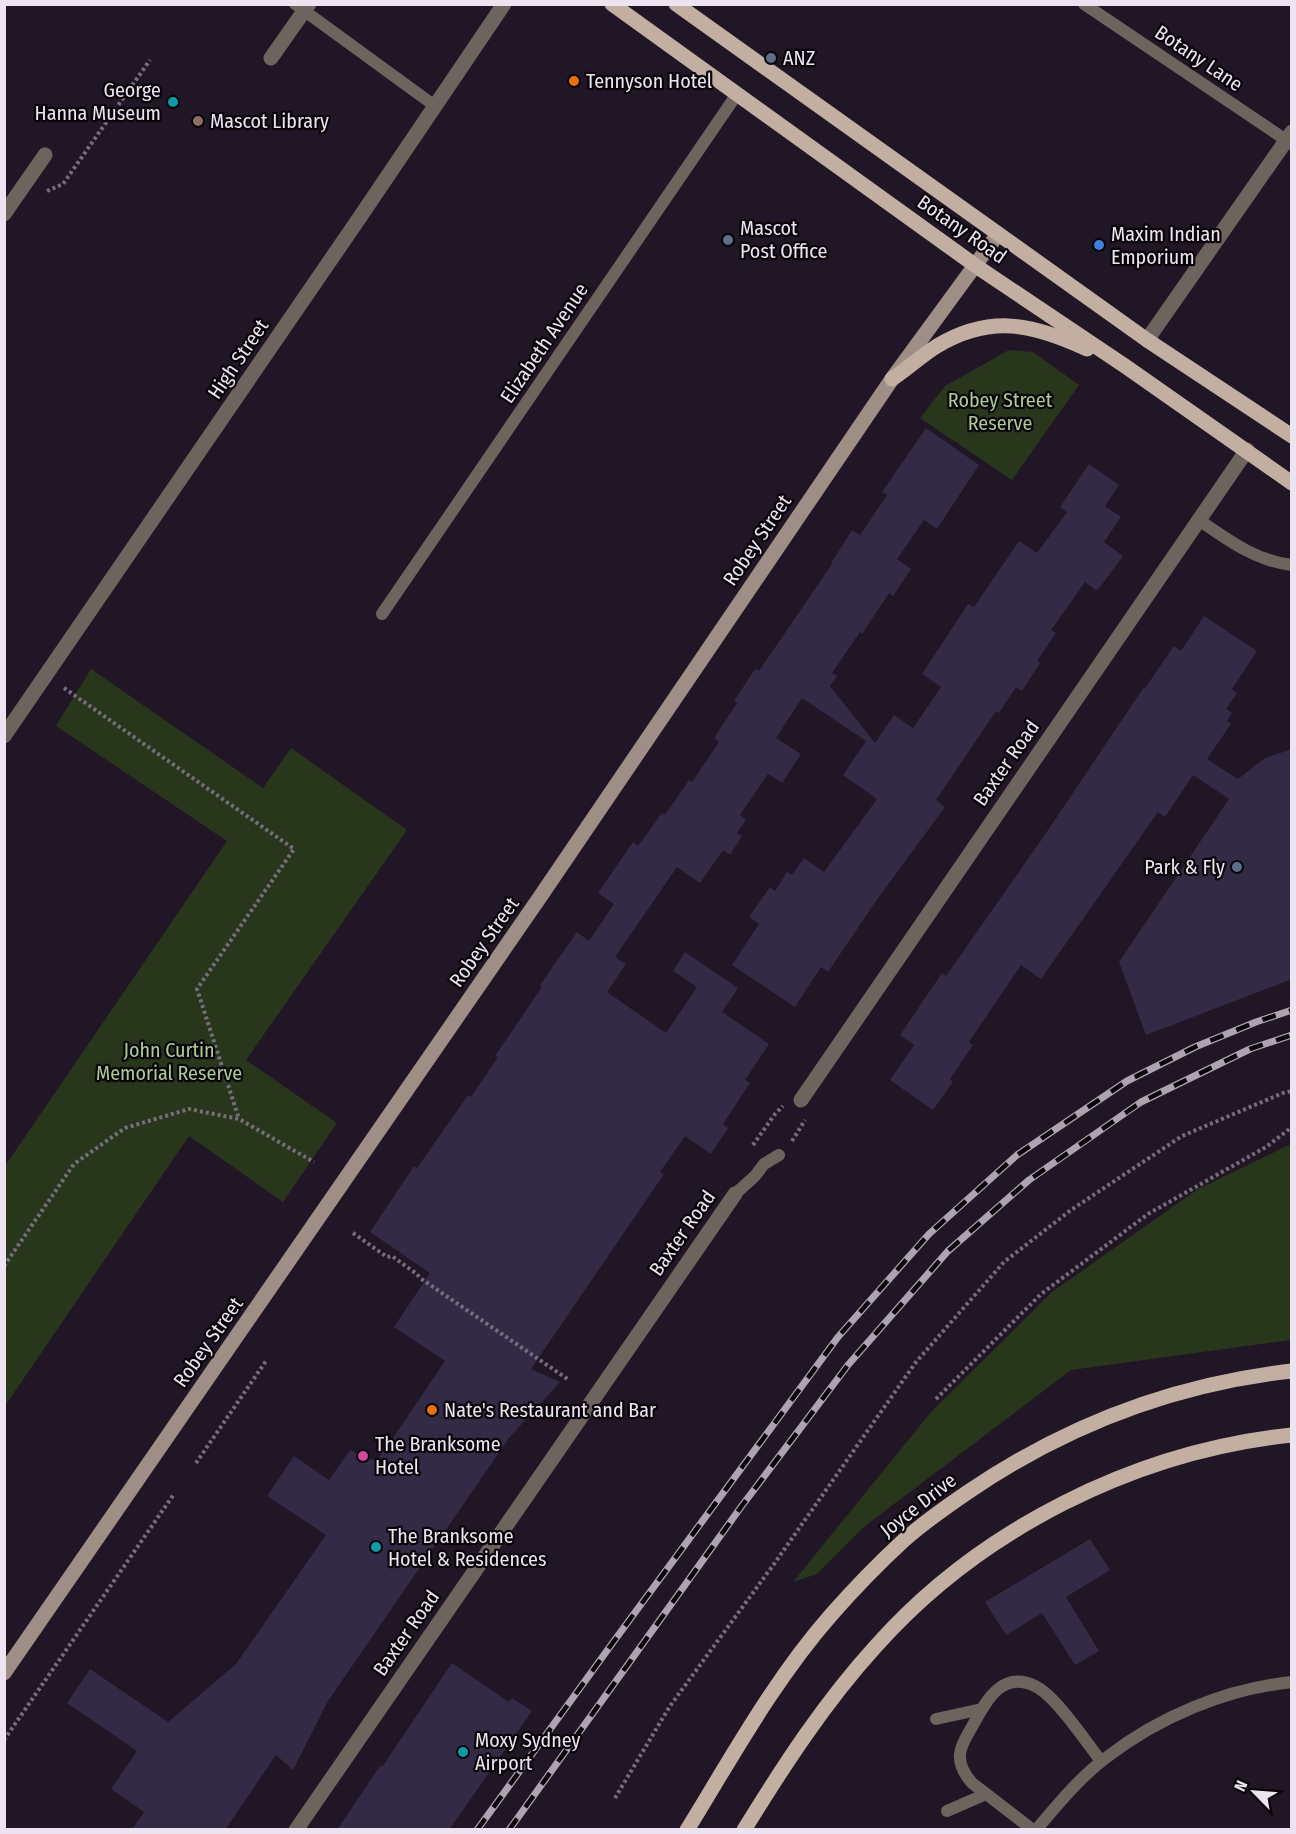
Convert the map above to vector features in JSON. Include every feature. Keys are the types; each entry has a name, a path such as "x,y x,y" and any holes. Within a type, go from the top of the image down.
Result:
{"main road":[{"name":"Botany Road","path":"612,4 975,266 1125,366 1292,483"},
{"name":"Botany Road","path":"676,4 1147,340 1292,436"},
{"path":"892,380 938,346 967,332 988,326 1010,325 1032,328 1076,343 1125,366"},
{"name":"Joyce Drive","path":"687,1830 771,1697 800,1654 830,1616 904,1540 943,1509 1023,1457 1076,1430 1117,1413 1165,1397 1216,1384 1292,1371"},
{"path":"744,1830 808,1729 877,1644 912,1609 992,1545 1038,1517 1128,1474 1180,1456 1233,1444 1292,1435"}],"street":[{"name":"High Street","path":"4,736 504,4"},
{"path":"271,58 303,7"},
{"path":"1147,340 1290,139"},
{"path":"8,210 45,155"},
{"name":"Robey Street","path":"4,1673 540,897 892,380 998,234"},
{"name":"Baxter Road","path":"801,1100 1247,450"},
{"name":"Baxter Road","path":"296,1830 735,1194"}],"lane":[{"name":"Botany Lane","path":"1084,4 1290,139"},
{"path":"303,7 435,106"},
{"name":"Elizabeth Avenue","path":"382,614 737,94"},
{"path":"1199,520 1263,559 1292,565"},
{"path":"735,1194 755,1176 764,1164 779,1155"},
{"path":"1101,1761 1044,1691 1022,1682 1010,1683 998,1688 990,1696 962,1745 960,1754 966,1776 1034,1830 1101,1761 1172,1716 1240,1691 1292,1682"},
{"path":"936,1719 982,1709"},
{"path":"947,1811 986,1794"}],"path":[{"path":"8,210 63,184 150,60"},
{"path":"46,676 294,849 197,989 239,1119"},
{"path":"615,1797 670,1706 774,1564 916,1362 1004,1262 1071,1209 1182,1136 1292,1091"},
{"path":"779,1155 804,1124 805,1108 801,1100"},
{"path":"4,1266 74,1164 125,1128 189,1109 239,1119 314,1162"},
{"path":"936,1400 1041,1294 1148,1214 1266,1147 1292,1127"},
{"path":"352,1233 387,1257 392,1256 420,1278 569,1380"},
{"path":"196,1462 266,1361"},
{"path":"4,1740 174,1494"}],"green space":[{"name":"Robey Street Reserve","path":"1009,350 1033,352 1079,385 1012,480 920,418 945,386"},
{"name":"John Curtin Memorial Reserve","path":"91,669 263,788 291,748 407,830 246,1060 337,1123 283,1202 189,1136 5,1406 5,1166 227,841 56,726"},
{"path":"1291,1144 1291,1340 1071,1370 865,1526 817,1574 793,1582 931,1412 1052,1292 1198,1189"}],"building":[{"path":"926,428 979,465 937,529 924,520 897,559 911,569 893,596 889,593 862,634 860,632 832,673 837,676 830,686 875,743 894,715 913,728 941,687 922,674 968,604 974,607 1019,541 1037,553 1067,512 1060,507 1089,464 1119,485 1105,506 1121,517 1104,542 1123,556 1097,591 1085,582 1051,630 1056,633 1037,661 1040,663 1022,691 1016,687 999,713 996,711 936,800 945,807 876,901 828,972 821,967 795,1007 732,965 759,924 749,917 770,887 775,891 787,872 792,875 804,858 824,872 877,799 843,775 866,741 802,698 776,738 801,754 782,783 768,774 740,815 746,820 737,833 742,836 730,855 723,850 700,883 677,867 615,957 626,964 607,992 666,1033 697,987 673,971 685,952 738,988 722,1012 769,1044 745,1080 750,1083 723,1124 728,1128 711,1154 685,1136 660,1172 664,1174 531,1369 560,1382 509,1438 328,1701 293,1770 276,1755 225,1830 132,1830 144,1812 111,1789 137,1751 67,1703 90,1669 168,1722 236,1664 326,1535 267,1496 294,1456 329,1480 350,1450 376,1461 445,1361 394,1327 430,1273 370,1232 414,1166 417,1168 468,1095 471,1097 498,1057 495,1056 542,987 540,985 577,932 589,941 614,904 598,893 633,842 638,846 662,813 665,815 689,780 692,782 719,742 714,738 737,703 734,701 755,669 759,671 832,564 852,530 860,535 887,495 882,492"},
{"path":"1204,616 1257,651 1232,689 1237,693 1226,709 1232,713 1227,721 1231,724 1207,759 1238,779 1265,758 1292,749 1292,979 1146,1035 1119,962 1229,799 1193,775 1165,817 1158,812 1041,979 1021,965 969,1042 973,1045 950,1079 953,1082 933,1110 890,1080 914,1045 900,1035 942,973 946,976 1144,687 1174,646 1181,651"},
{"path":"1090,1539 1110,1570 1066,1597 1099,1651 1075,1665 1042,1613 1006,1635 985,1602"},
{"name":"Moxy Sydney Airport","path":"452,1663 509,1702 512,1698 532,1711 449,1830 337,1830 380,1766 382,1767"}],"railway":[{"path":"477,1830 838,1337 929,1234 1017,1155 1127,1081 1195,1047 1292,1010"},
{"path":"509,1830 741,1507 848,1365 948,1251 1029,1180 1141,1102 1250,1049 1292,1035"}],"place":[{"name":"ANZ","path":"771,58"},
{"name":"Tennyson Hotel","path":"574,81"},
{"name":"George Hanna Museum","path":"173,102"},
{"name":"Mascot Library","path":"198,121"},
{"name":"Mascot Post Office","path":"728,240"},
{"name":"Maxim Indian Emporium","path":"1099,245"},
{"name":"Park & Fly","path":"1237,867"},
{"name":"Nate's Restaurant and Bar","path":"432,1410"},
{"name":"The Branksome Hotel","path":"363,1456"},
{"name":"The Branksome Hotel & Residences","path":"376,1547"},
{"name":"Moxy Sydney Airport","path":"463,1752"}]}
